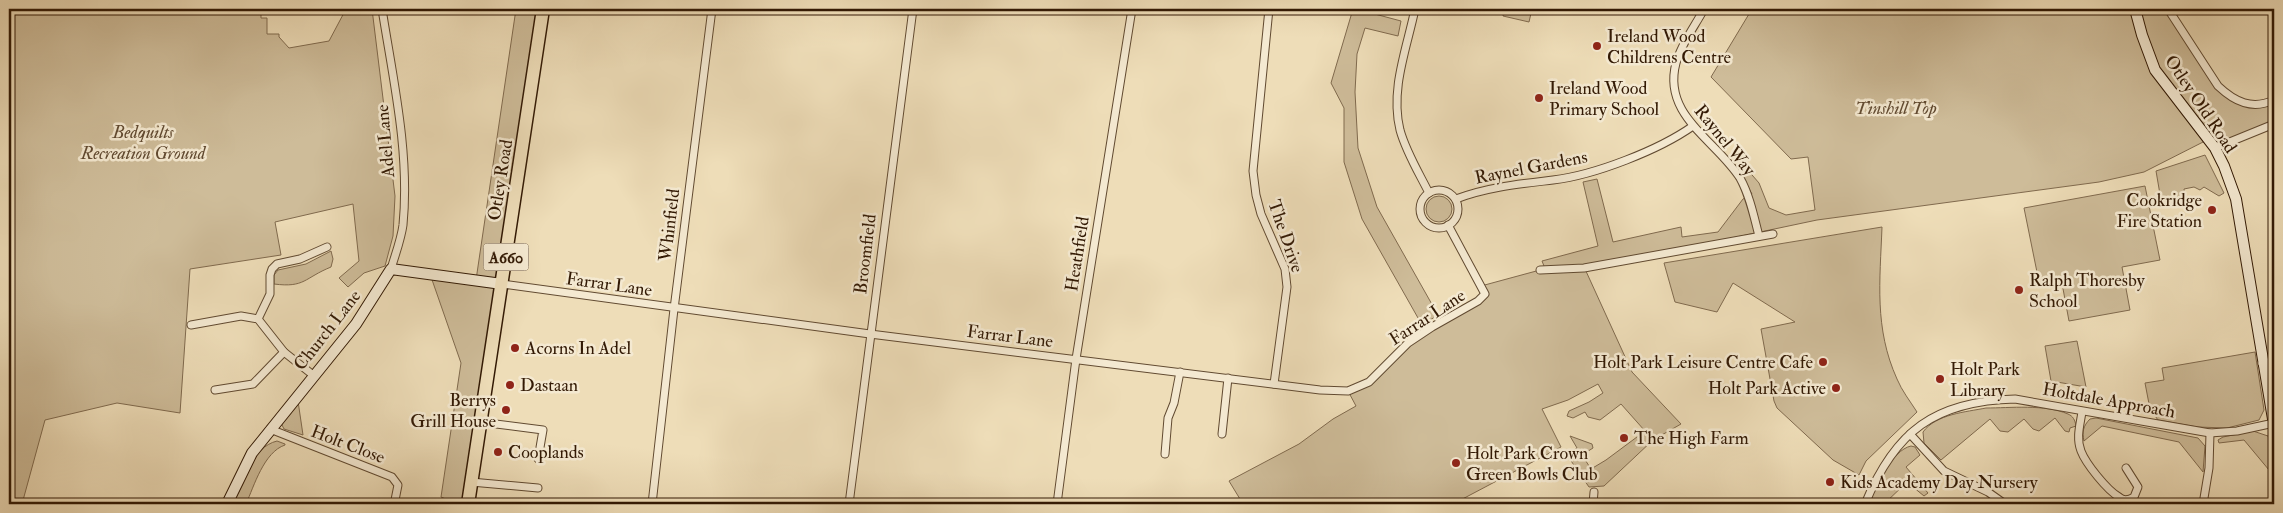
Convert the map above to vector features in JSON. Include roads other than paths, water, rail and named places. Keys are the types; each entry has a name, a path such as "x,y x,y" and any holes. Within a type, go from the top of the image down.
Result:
{"highway":[{"name":"Otley Road","path":"468,504 543,9"}],"street":[{"name":"Adel Lane","path":"382,9 401,139 404,189 403,227 391,269"},
{"name":"Whinfield","path":"652,504 674,309 712,9"},
{"name":"Broomfield","path":"849,504 913,9"},
{"name":"Heathfield","path":"1057,504 1076,359 1132,9"},
{"name":"The Drive","path":"1269,9 1253,171 1258,201 1286,269 1287,287 1274,384"},
{"path":"1416,9 1399,81 1398,117 1400,131 1429,193"},
{"name":"Raynel Way","path":"1704,9 1680,52 1674,78 1674,93 1679,105 1693,126 1741,180 1753,209 1759,236"},
{"name":"Otley Old Road","path":"2134,9 2155,70 2215,148 2224,166 2239,213 2262,364 2274,424"},
{"name":"Otley Old Road","path":"2168,9 2218,86 2226,93 2247,104 2256,105 2274,100"},
{"path":"2215,148 2274,124"},
{"name":"Raynel Gardens","path":"1456,199 1487,188 1554,180 1583,174 1663,144 1693,126"},
{"path":"1441,190 1456,199 1458,211 1453,222 1442,227 1430,225 1422,215 1422,203 1429,193 1441,190"},
{"name":"Farrar Lane","path":"502,284 674,309 870,334 1320,390 1348,391 1369,382 1408,343 1478,301 1484,294 1448,225"},
{"path":"1540,270 1584,268 1772,234"},
{"path":"258,319 270,294 270,275 272,269 277,264 300,259 327,247"},
{"path":"391,269 502,284"},
{"name":"Church Lane","path":"227,504 252,453 356,324 391,269"},
{"path":"191,325 240,316 258,319 284,352 313,375"},
{"path":"215,390 253,384 284,352"},
{"path":"2262,364 2274,361"},
{"path":"1165,454 1168,418 1174,403 1180,372"},
{"path":"1222,434 1228,378"},
{"name":"Holtdale Approach","path":"1865,504 1886,461 1894,450 1910,434 1930,419 1956,407 1992,400 2015,399 2210,433 2238,431 2274,424"},
{"path":"2082,412 2079,430 2081,452 2098,476 2119,498 2124,500 2134,497 2138,487 2126,468"},
{"path":"480,422 543,430 538,459"},
{"name":"Holt Close","path":"270,429 392,477 398,485 395,500"},
{"path":"2203,504 2209,468 2210,433"},
{"path":"1910,434 1944,471 1988,492 2005,504"},
{"path":"472,482 538,488"},
{"path":"1593,504 1594,492"}],"place":[{"name":"Ireland Wood Childrens Centre","path":"1597,46"},
{"name":"Ireland Wood Primary School","path":"1539,98"},
{"name":"Cookridge Fire Station","path":"2212,210"},
{"name":"Ralph Thoresby School","path":"2019,290"},
{"name":"Acorns In Adel","path":"515,348"},
{"name":"Holt Park Leisure Centre Cafe","path":"1823,362"},
{"name":"Holt Park Library","path":"1940,379"},
{"name":"Dastaan","path":"510,385"},
{"name":"Holt Park Active","path":"1836,388"},
{"name":"Berrys Grill House","path":"506,410"},
{"name":"The High Farm","path":"1624,438"},
{"name":"Cooplands","path":"498,452"},
{"name":"Holt Park Crown Green Bowls Club","path":"1456,463"},
{"name":"Kids Academy Day Nursery","path":"1830,482"}],"park label":[{"name":"Tinshill Top","path":"1896,108"},
{"name":"Bedquilts Recreation Ground","path":"143,142"}]}
